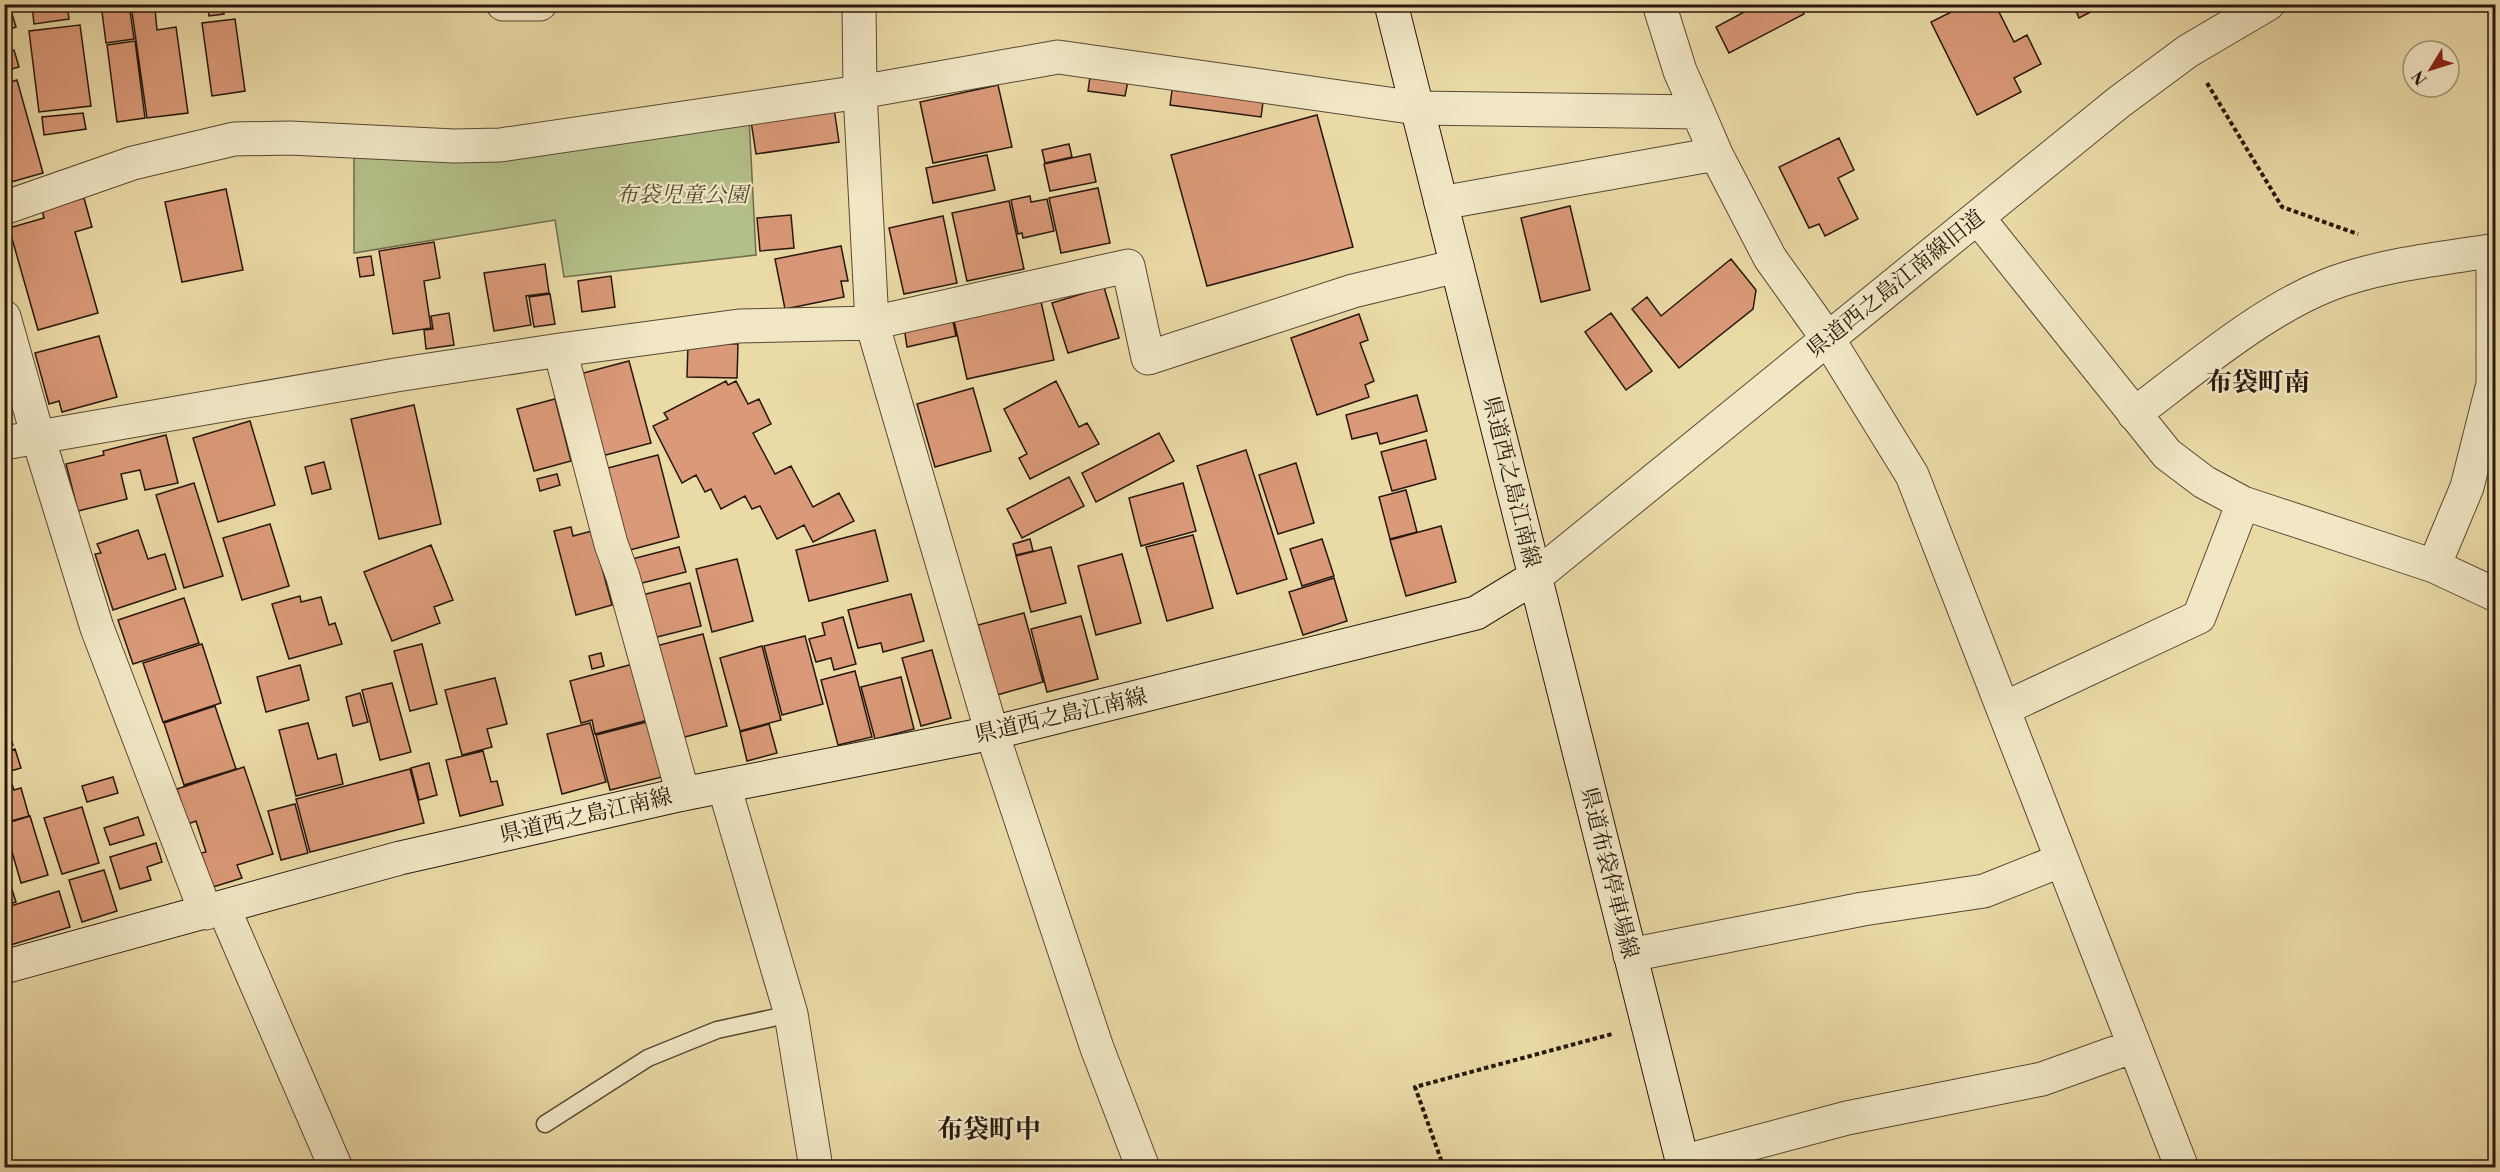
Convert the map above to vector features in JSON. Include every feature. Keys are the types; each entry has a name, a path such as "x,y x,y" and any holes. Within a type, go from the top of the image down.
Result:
{"street":[{"path":"503,4 540,4"},
{"path":"859,4 860,92 872,323 992,733 1097,1048 1143,1167"},
{"name":"県道西之島江南線","path":"4,967 215,911 400,858 683,794 992,733 1476,613 1535,578 1391,4"},
{"path":"1659,4 1680,71 1716,154 1770,258 1828,339 1912,475 2182,1167"},
{"name":"県道西之島江南線旧道","path":"1535,578 2119,102 2188,51 2268,4"},
{"path":"4,208 133,163 234,139 290,138 454,146 500,145 860,92 1058,57 1417,108 1698,112"},
{"path":"1441,203 1716,154"},
{"path":"1978,218 2167,454 2204,482 2243,503 2434,566 2496,595"},
{"path":"2133,414 2245,333 2318,290 2347,278 2389,267 2494,250 2494,384 2467,487 2434,566"},
{"path":"4,443 396,375 560,350 739,326 872,323 1128,266 1148,358 1353,291 1457,266"},
{"path":"4,317 38,437 97,628 215,911 336,1167"},
{"path":"560,350 611,544 623,577 683,794"},
{"path":"2003,709 2199,616 2243,503"},
{"name":"県道布袋停車場線","path":"1535,578 1683,1165"},
{"path":"724,786 791,1014 816,1167"},
{"path":"1630,955 1863,909 1984,891 2062,860"},
{"path":"1683,1165 1846,1118 2042,1078 2134,1047"}],"lane":[{"path":"545,1124 648,1058 717,1030 791,1014"}],"path":[{"path":"2188,51 2282,207 2369,237"},
{"path":"1444,1167 1415,1088 1648,1025"}],"green space":[{"name":"布袋児童公園","path":"749,117 756,255 564,277 555,220 354,253 354,150"}],"building":[{"path":"4,4 9,4 16,27 4,31"},
{"path":"32,4 67,4 69,19 34,24"},
{"path":"101,4 129,4 134,39 106,43"},
{"path":"207,4 222,4 224,14 209,16"},
{"path":"1759,4 1799,4 1804,14 1729,53 1716,27"},
{"path":"1967,4 1995,4 2014,42 2027,35 2041,64 2014,78 2021,92 1977,115 1931,22"},
{"path":"2073,4 2106,4 2079,18"},
{"path":"155,9 157,30 176,27 188,113 147,118 132,12"},
{"path":"235,19 245,91 212,96 202,23"},
{"path":"80,25 91,106 39,112 29,31"},
{"path":"135,41 145,118 117,122 107,45"},
{"path":"14,50 19,67 4,71 4,52"},
{"path":"1090,77 1128,81 1125,96 1088,91"},
{"path":"17,80 43,173 4,184 4,84"},
{"path":"998,85 1012,147 933,163 920,102"},
{"path":"1172,90 1263,102 1261,117 1170,105"},
{"path":"834,108 839,142 756,154 751,121"},
{"path":"83,113 86,129 44,135 42,117"},
{"path":"1317,115 1353,247 1207,286 1171,155"},
{"path":"1839,138 1854,170 1838,178 1858,219 1825,236 1819,224 1809,228 1779,167"},
{"path":"1069,144 1072,157 1045,163 1042,150"},
{"path":"1090,154 1096,182 1050,191 1044,164"},
{"path":"987,155 995,190 933,203 926,168"},
{"path":"1098,188 1110,243 1061,253 1049,198"},
{"path":"226,189 243,270 182,282 165,202"},
{"path":"1030,196 1031,202 1047,199 1054,231 1023,238 1022,233 1018,234 1011,200"},
{"path":"84,198 92,227 75,232 98,313 38,330 9,228 44,218 42,210"},
{"path":"1009,201 1024,269 967,281 952,213"},
{"path":"1570,206 1590,290 1541,302 1521,218"},
{"path":"791,215 794,248 760,251 757,218"},
{"path":"943,216 957,283 904,294 889,228"},
{"path":"434,242 440,278 424,281 431,328 393,334 379,251"},
{"path":"841,246 848,281 841,281 844,297 785,309 775,259"},
{"path":"371,256 374,275 360,277 357,258"},
{"path":"1731,259 1756,290 1753,309 1679,368 1632,309 1647,297 1661,316"},
{"path":"545,264 549,293 526,296 531,325 494,331 484,273"},
{"path":"611,276 615,307 582,312 578,281"},
{"path":"1104,287 1119,338 1068,353 1052,303"},
{"path":"550,294 555,324 534,327 529,297"},
{"path":"1040,297 1054,360 967,379 953,316"},
{"path":"449,313 454,345 426,349 424,330 433,329 431,316"},
{"path":"1611,313 1652,371 1626,390 1585,332"},
{"path":"1359,314 1368,340 1360,343 1374,381 1365,385 1369,397 1317,415 1291,338"},
{"path":"952,317 956,336 907,347 904,327"},
{"path":"99,336 117,397 62,412 59,401 49,404 35,353"},
{"path":"688,343 738,344 737,378 687,377"},
{"path":"629,361 651,443 598,457 576,375"},
{"path":"726,381 728,385 736,381 748,404 759,399 771,424 753,433 775,474 791,466 813,507 839,493 854,521 813,542 804,525 777,539 760,506 752,509 745,496 721,509 711,489 705,492 696,475 682,483 653,426 668,419 664,413"},
{"path":"1056,381 1079,427 1087,423 1099,444 1030,479 1019,458 1027,454 1004,409"},
{"path":"973,388 991,451 935,467 917,404"},
{"path":"1417,395 1427,431 1380,444 1377,433 1352,439 1346,415"},
{"path":"555,399 571,461 534,471 517,409"},
{"path":"414,405 441,524 379,539 351,419"},
{"path":"250,421 275,505 218,522 193,438"},
{"path":"1159,433 1174,461 1096,502 1082,473"},
{"path":"166,435 178,483 145,490 140,470 121,474 127,499 78,511 66,464 104,455 103,451"},
{"path":"1426,440 1436,479 1392,491 1381,452"},
{"path":"1246,450 1287,579 1237,594 1197,466"},
{"path":"658,455 679,537 626,551 604,469"},
{"path":"324,462 331,489 312,494 305,467"},
{"path":"1296,463 1314,523 1278,534 1259,475"},
{"path":"557,474 560,485 540,491 537,479"},
{"path":"1069,477 1084,506 1022,538 1007,509"},
{"path":"194,483 223,576 184,588 156,495"},
{"path":"1183,483 1196,531 1141,546 1129,498"},
{"path":"1406,490 1417,532 1390,539 1379,497"},
{"path":"270,524 289,586 242,600 223,538"},
{"path":"1441,526 1456,582 1406,596 1390,540"},
{"path":"571,527 573,536 592,531 612,605 576,615 554,531"},
{"path":"138,530 148,559 165,554 176,589 113,610 95,554 101,553 97,544"},
{"path":"875,530 888,581 809,601 796,550"},
{"path":"1193,535 1213,608 1167,621 1146,547"},
{"path":"1030,539 1033,551 1016,555 1013,544"},
{"path":"1322,539 1334,576 1302,586 1290,549"},
{"path":"431,545 453,600 434,607 440,623 392,641 364,572"},
{"path":"679,547 686,572 634,585 628,560"},
{"path":"1051,547 1066,603 1031,612 1016,556"},
{"path":"1122,554 1141,623 1096,635 1078,566"},
{"path":"737,559 753,621 712,632 696,569"},
{"path":"1334,578 1347,621 1303,635 1289,592"},
{"path":"690,583 701,626 649,639 638,596"},
{"path":"911,594 924,641 883,652 881,643 858,648 848,610"},
{"path":"300,596 301,602 321,597 329,625 335,623 342,644 289,659 272,604"},
{"path":"184,598 199,643 133,664 118,620"},
{"path":"1024,613 1043,682 997,695 978,625"},
{"path":"1081,616 1098,679 1047,692 1031,629"},
{"path":"843,617 856,664 834,670 831,658 816,662 809,639 825,635 822,623"},
{"path":"703,634 727,726 677,739 652,647"},
{"path":"805,636 823,704 782,715 764,646"},
{"path":"202,644 221,703 163,722 143,663"},
{"path":"422,644 437,704 410,711 394,651"},
{"path":"762,646 781,720 740,731 720,658"},
{"path":"932,650 951,718 921,726 902,658"},
{"path":"601,653 604,666 592,669 589,656"},
{"path":"633,664 648,720 595,734 592,720 581,723 570,681"},
{"path":"300,665 309,700 266,712 257,677"},
{"path":"855,671 872,737 838,745 821,680"},
{"path":"901,677 914,729 875,739 861,687"},
{"path":"495,678 507,724 487,729 492,747 462,755 445,690"},
{"path":"392,683 411,752 380,760 362,690"},
{"path":"360,693 368,722 353,726 346,697"},
{"path":"215,706 236,769 184,785 164,723"},
{"path":"4,719 13,745 4,748"},
{"path":"651,721 666,776 610,790 596,735"},
{"path":"308,723 318,759 336,754 343,784 296,796 279,730"},
{"path":"590,723 606,782 562,794 547,734"},
{"path":"769,724 777,753 747,761 740,732"},
{"path":"15,749 21,768 4,773 4,753"},
{"path":"483,751 491,782 497,781 503,805 460,816 446,760"},
{"path":"429,763 437,795 419,800 411,768"},
{"path":"244,767 273,854 237,865 242,878 213,887 201,853 206,852 196,821 188,824 177,789"},
{"path":"410,769 424,823 310,852 296,799"},
{"path":"113,777 118,793 87,802 82,786"},
{"path":"10,778 14,790 21,788 29,816 4,823 4,780"},
{"path":"295,804 308,853 281,860 268,811"},
{"path":"82,807 99,863 62,874 44,818"},
{"path":"30,816 48,875 21,883 4,824"},
{"path":"138,817 144,835 110,845 104,828"},
{"path":"156,843 162,862 147,867 151,880 120,889 110,857"},
{"path":"4,864 16,902 4,906"},
{"path":"104,870 117,911 82,922 69,880"},
{"path":"59,891 70,927 4,947 4,908"}],"district":[{"name":"布袋町南","path":"2258,383"},
{"name":"布袋町中","path":"989,1130"}]}
